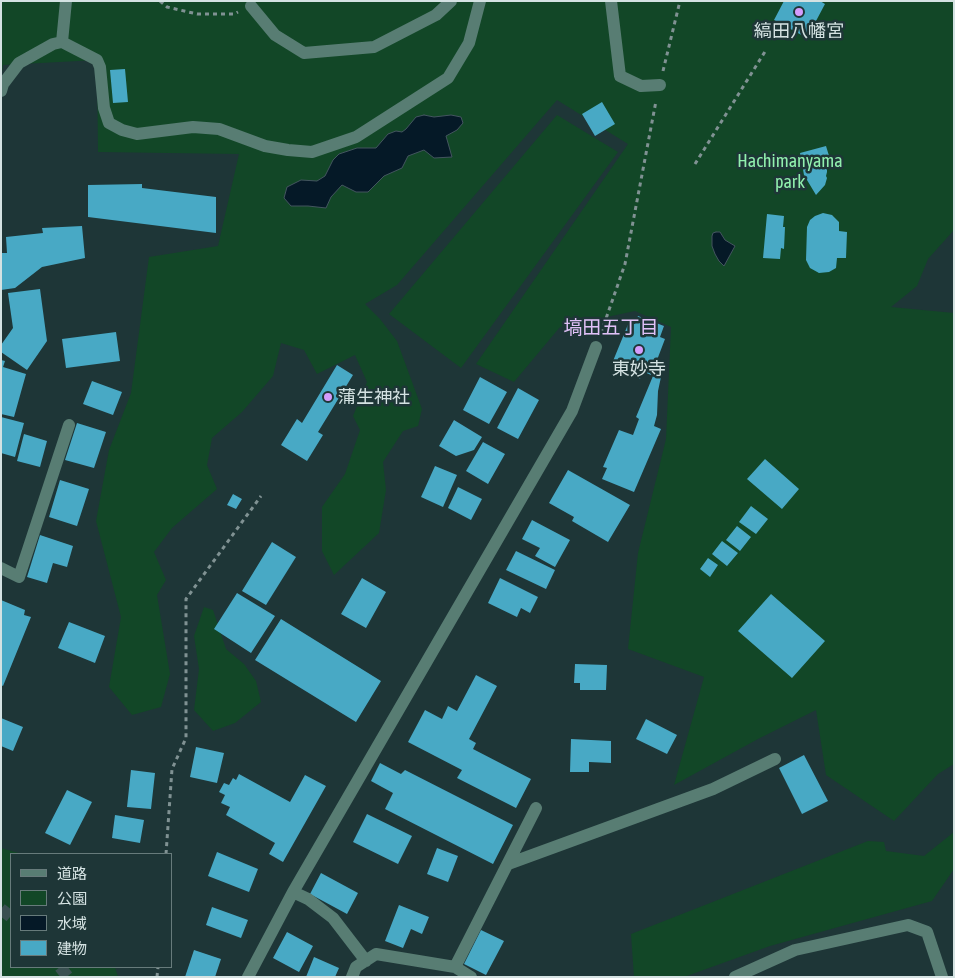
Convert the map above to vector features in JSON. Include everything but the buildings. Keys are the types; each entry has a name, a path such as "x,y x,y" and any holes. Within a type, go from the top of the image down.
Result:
{"street":[{"path":"62,42 66,1"},
{"path":"251,6 275,35 304,53 374,47 436,15 451,1"},
{"path":"1,91 3,84 19,63 54,44 62,42 97,60 100,67 104,108 109,123 122,130 137,134 193,128 219,130 265,146 312,152 356,136 448,78 469,43 480,1"},
{"path":"611,1 620,76 642,86 660,84"},
{"path":"248,977 293,892 572,411 596,347"},
{"path":"1,568 19,577 69,425"},
{"path":"508,864 714,789 775,759"},
{"path":"456,966 536,808"},
{"path":"293,892 308,899 333,918 366,961"},
{"path":"735,977 795,950 908,924 927,932 942,977"},
{"path":"352,977 356,967 376,954 456,966 471,977"}],"path":[{"path":"160,1 167,7 197,14 234,14 251,6"},
{"path":"596,347 625,264 654,111 680,1"},
{"path":"695,164 766,50"},
{"path":"166,853 172,769 186,738 186,599 260,496"}],"green space":[{"name":"Hachimanyama park","path":"1,1 954,1 954,230 928,259 917,286 891,307 954,313 954,764 938,774 894,821 826,775 816,710 674,785 704,677 628,649 638,553 666,439 671,327 635,311 560,327 514,382 476,364 628,144 557,100 397,285 365,304 380,319 397,341 422,409 418,426 403,431 383,462 386,490 379,533 334,575 322,551 322,507 345,474 360,430 353,416 367,382 355,355 317,374 304,350 281,343 273,376 242,412 212,438 207,465 217,489 172,528 154,552 166,580 157,595 170,674 161,707 132,715 109,687 121,617 96,521 109,450 131,393 149,257 218,246 239,154 98,152 97,60 3,65 1,80"},
{"path":"557,115 618,152 461,368 389,314"},
{"path":"204,607 213,610 226,649 244,664 256,681 261,702 235,723 213,731 194,710 199,669 194,636"},
{"path":"954,832 954,869 932,901 770,946 684,977 634,977 631,934 868,841 884,842 886,851 924,856"},
{"path":"1,848 18,853 10,853 10,968 115,968 118,977 1,977"}],"water":[{"path":"424,115 461,117 463,123 457,130 446,136 452,157 434,158 424,150 408,156 402,168 384,176 368,192 356,192 342,185 331,197 326,208 291,206 284,198 287,187 301,180 317,181 325,176 333,160 339,154 357,148 376,148 388,134 396,131 402,132 416,117"},
{"path":"716,232 720,232 725,240 735,246 724,266 719,261 712,246 712,236"}],"tunnel":[{"path":"1,909 10,916"},
{"path":"61,968 68,977"}],"place":[{"name":"縞田八幡宮","path":"799,12"},
{"name":"東妙寺","path":"639,350"},
{"name":"蒲生神社","path":"328,397"}],"district":[{"name":"塙田五丁目","path":"611,328"}]}
